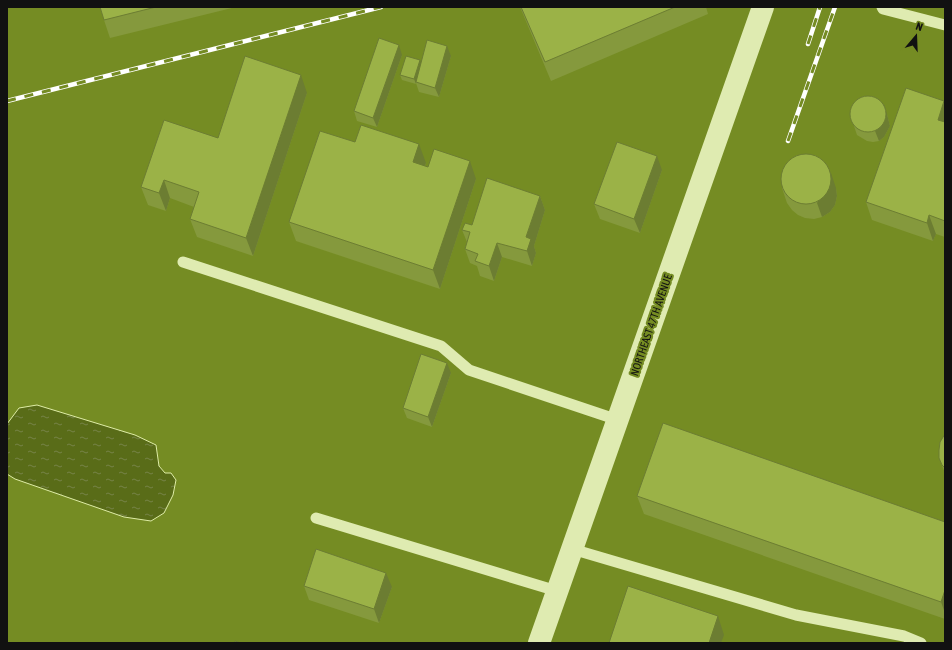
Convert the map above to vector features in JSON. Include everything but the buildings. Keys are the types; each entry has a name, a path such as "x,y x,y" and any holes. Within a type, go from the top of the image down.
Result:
{"street":[{"name":"NORTHEAST 47TH AVENUE","path":"539,643 763,7"}],"lane":[{"path":"882,7 883,9 945,24"},
{"path":"183,262 441,346 469,370 618,420"},
{"path":"316,518 557,591"},
{"path":"572,549 796,615 904,636 920,643"}],"water":[{"path":"37,405 135,435 156,445 159,466 165,473 171,473 176,480 173,495 164,513 151,521 124,517 15,479 7,474 7,424 19,408"}],"railway":[{"path":"7,101 381,7"},
{"path":"808,44 820,7"},
{"path":"788,141 835,7"}]}
